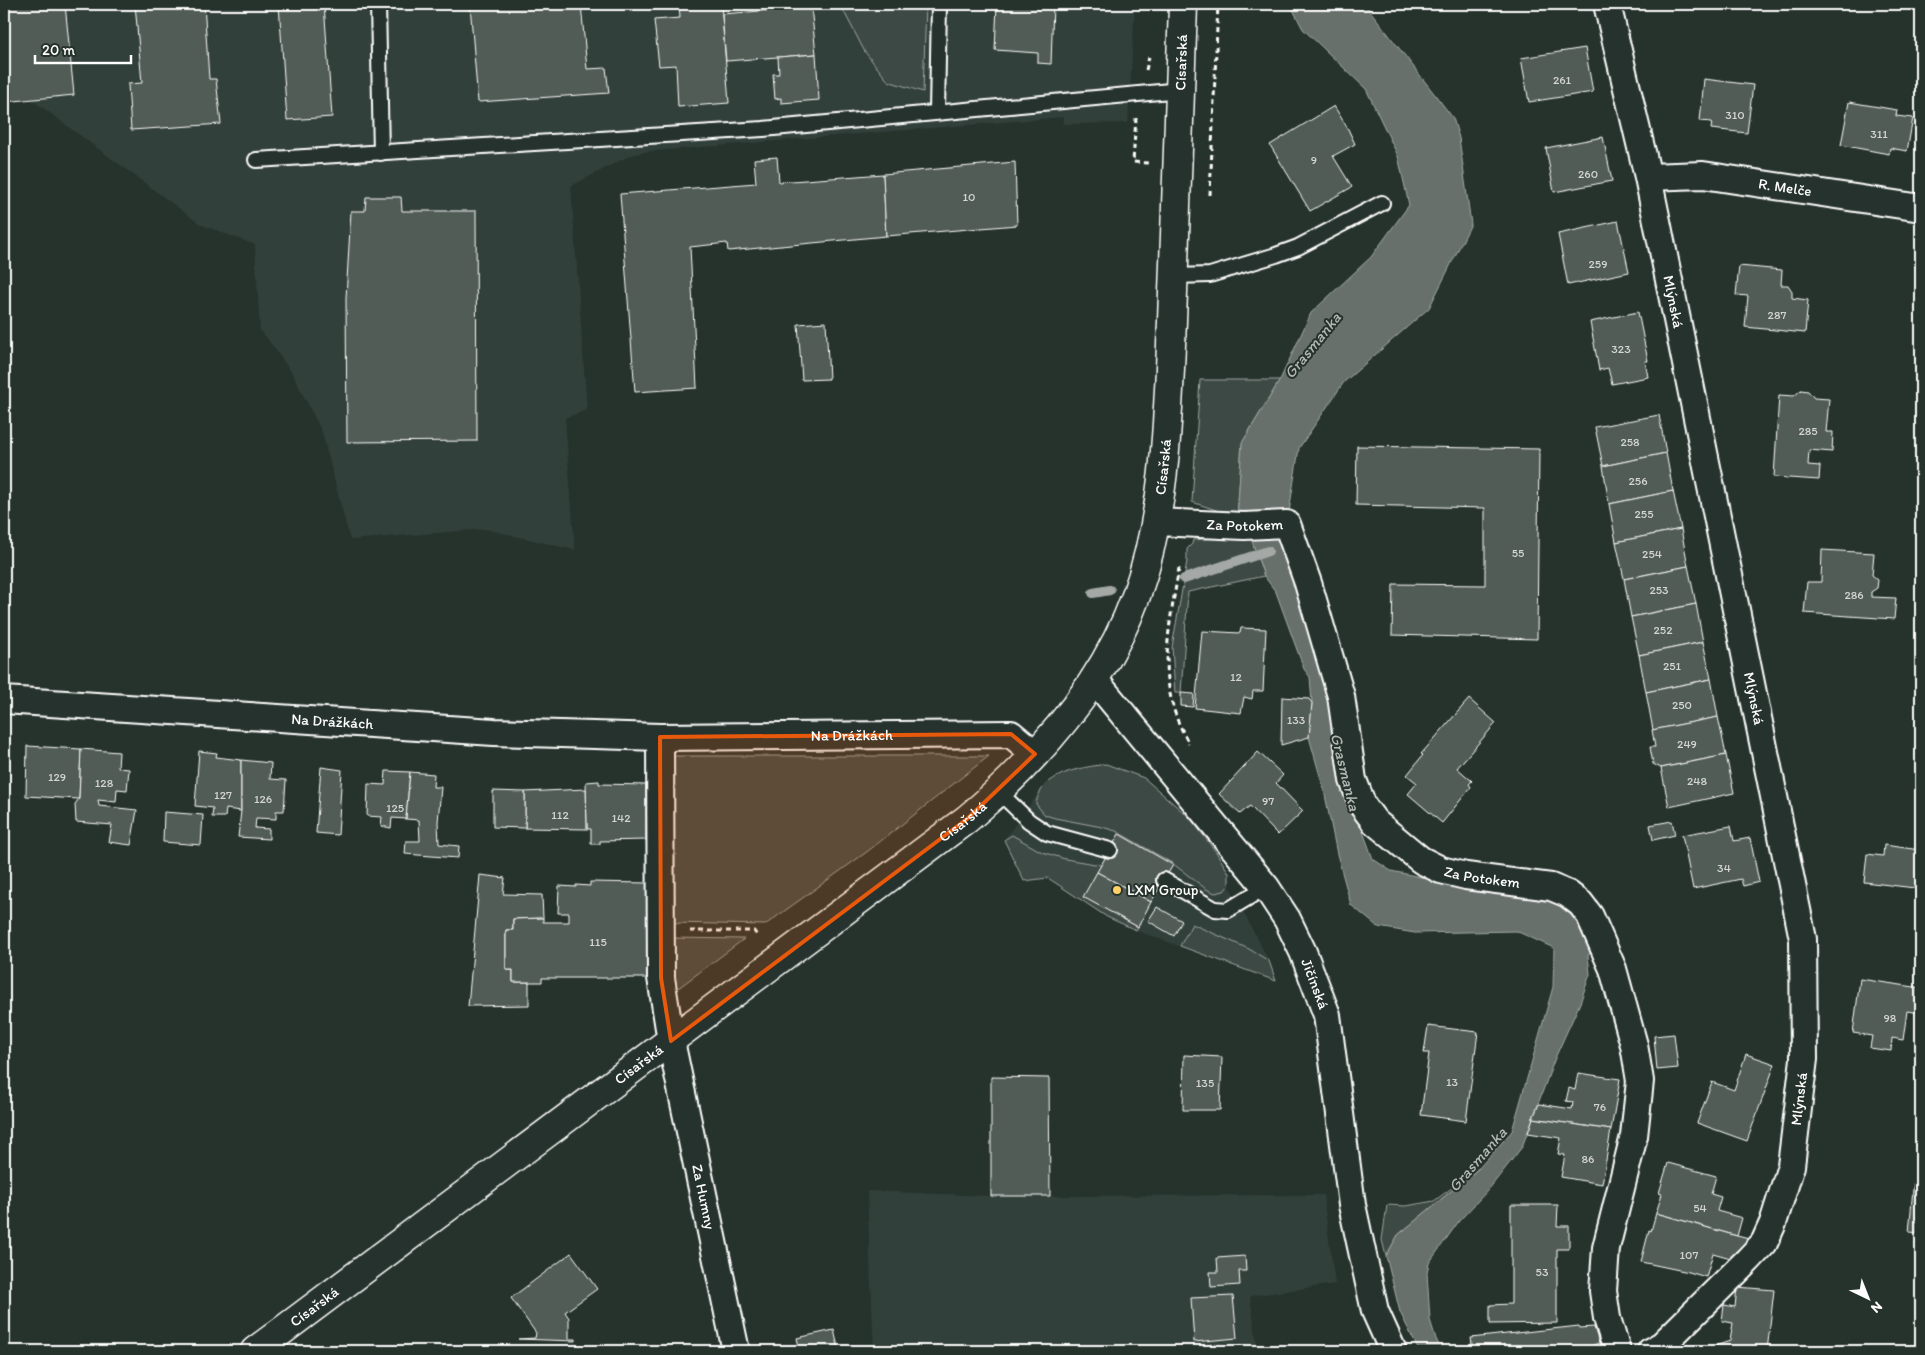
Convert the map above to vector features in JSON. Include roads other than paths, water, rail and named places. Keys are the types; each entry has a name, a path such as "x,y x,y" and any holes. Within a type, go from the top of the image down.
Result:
{"street":[{"name":"Císařská","path":"255,1351 967,819 999,792 1035,754 1067,718 1094,679 1115,641 1139,586 1156,522 1167,424 1183,4"},
{"name":"Mlýnská","path":"1607,4 1648,177 1803,939 1804,1050 1791,1166 1773,1223 1764,1242 1662,1345 1651,1351"},
{"name":"R. Melče","path":"1648,177 1703,175 1921,208"},
{"name":"Za Potokem","path":"1156,522 1244,526 1289,524 1340,696 1353,780 1363,806 1375,822 1421,860 1441,870 1466,876 1551,887 1568,894 1581,904 1590,916 1613,969 1634,1044 1640,1081 1634,1136 1606,1248 1603,1291 1607,1318 1617,1351"},
{"name":"Jičínská","path":"1094,679 1266,887 1287,919 1299,944 1327,1015 1352,1205 1375,1312 1393,1351"},
{"name":"Na Drážkách","path":"4,700 494,732 660,737 1011,734 1035,754"},
{"path":"660,737 660,978 671,1041"},
{"name":"Za Humny","path":"671,1041 736,1351"}],"lane":[{"path":"378,4 382,153"},
{"path":"937,112 939,4"},
{"path":"256,160 763,129 1181,90"},
{"path":"1174,276 1210,275 1276,255 1298,247 1382,204"},
{"path":"999,792 1029,821 1047,833 1110,850"},
{"path":"1164,880 1215,909 1228,910 1266,887"}],"water":[{"name":"Grasmanka","path":"1290,4 1365,4 1453,118 1459,138 1471,224 1429,308 1344,382 1299,448 1289,512 1299,586 1333,700 1355,810 1373,859 1391,871 1465,886 1547,896 1573,911 1587,936 1590,954 1588,955 1590,974 1580,1003 1555,1058 1522,1147 1489,1189 1459,1221 1429,1263 1427,1273 1430,1320 1442,1351 1419,1351 1400,1312 1386,1256 1398,1235 1479,1168 1512,1131 1553,987 1554,948 1516,931 1415,933 1378,927 1351,905 1337,854 1324,790 1309,737 1312,703 1310,677 1304,669 1276,592 1264,576 1250,535 1237,517 1242,443 1280,380 1311,313 1371,257 1409,205 1398,156 1366,89 1303,29"}],"waterway":[{"path":"1184,579 1268,551"},
{"path":"1093,593 1110,590"}],"place":[{"name":"LXM Group","path":"1117,890"}]}
